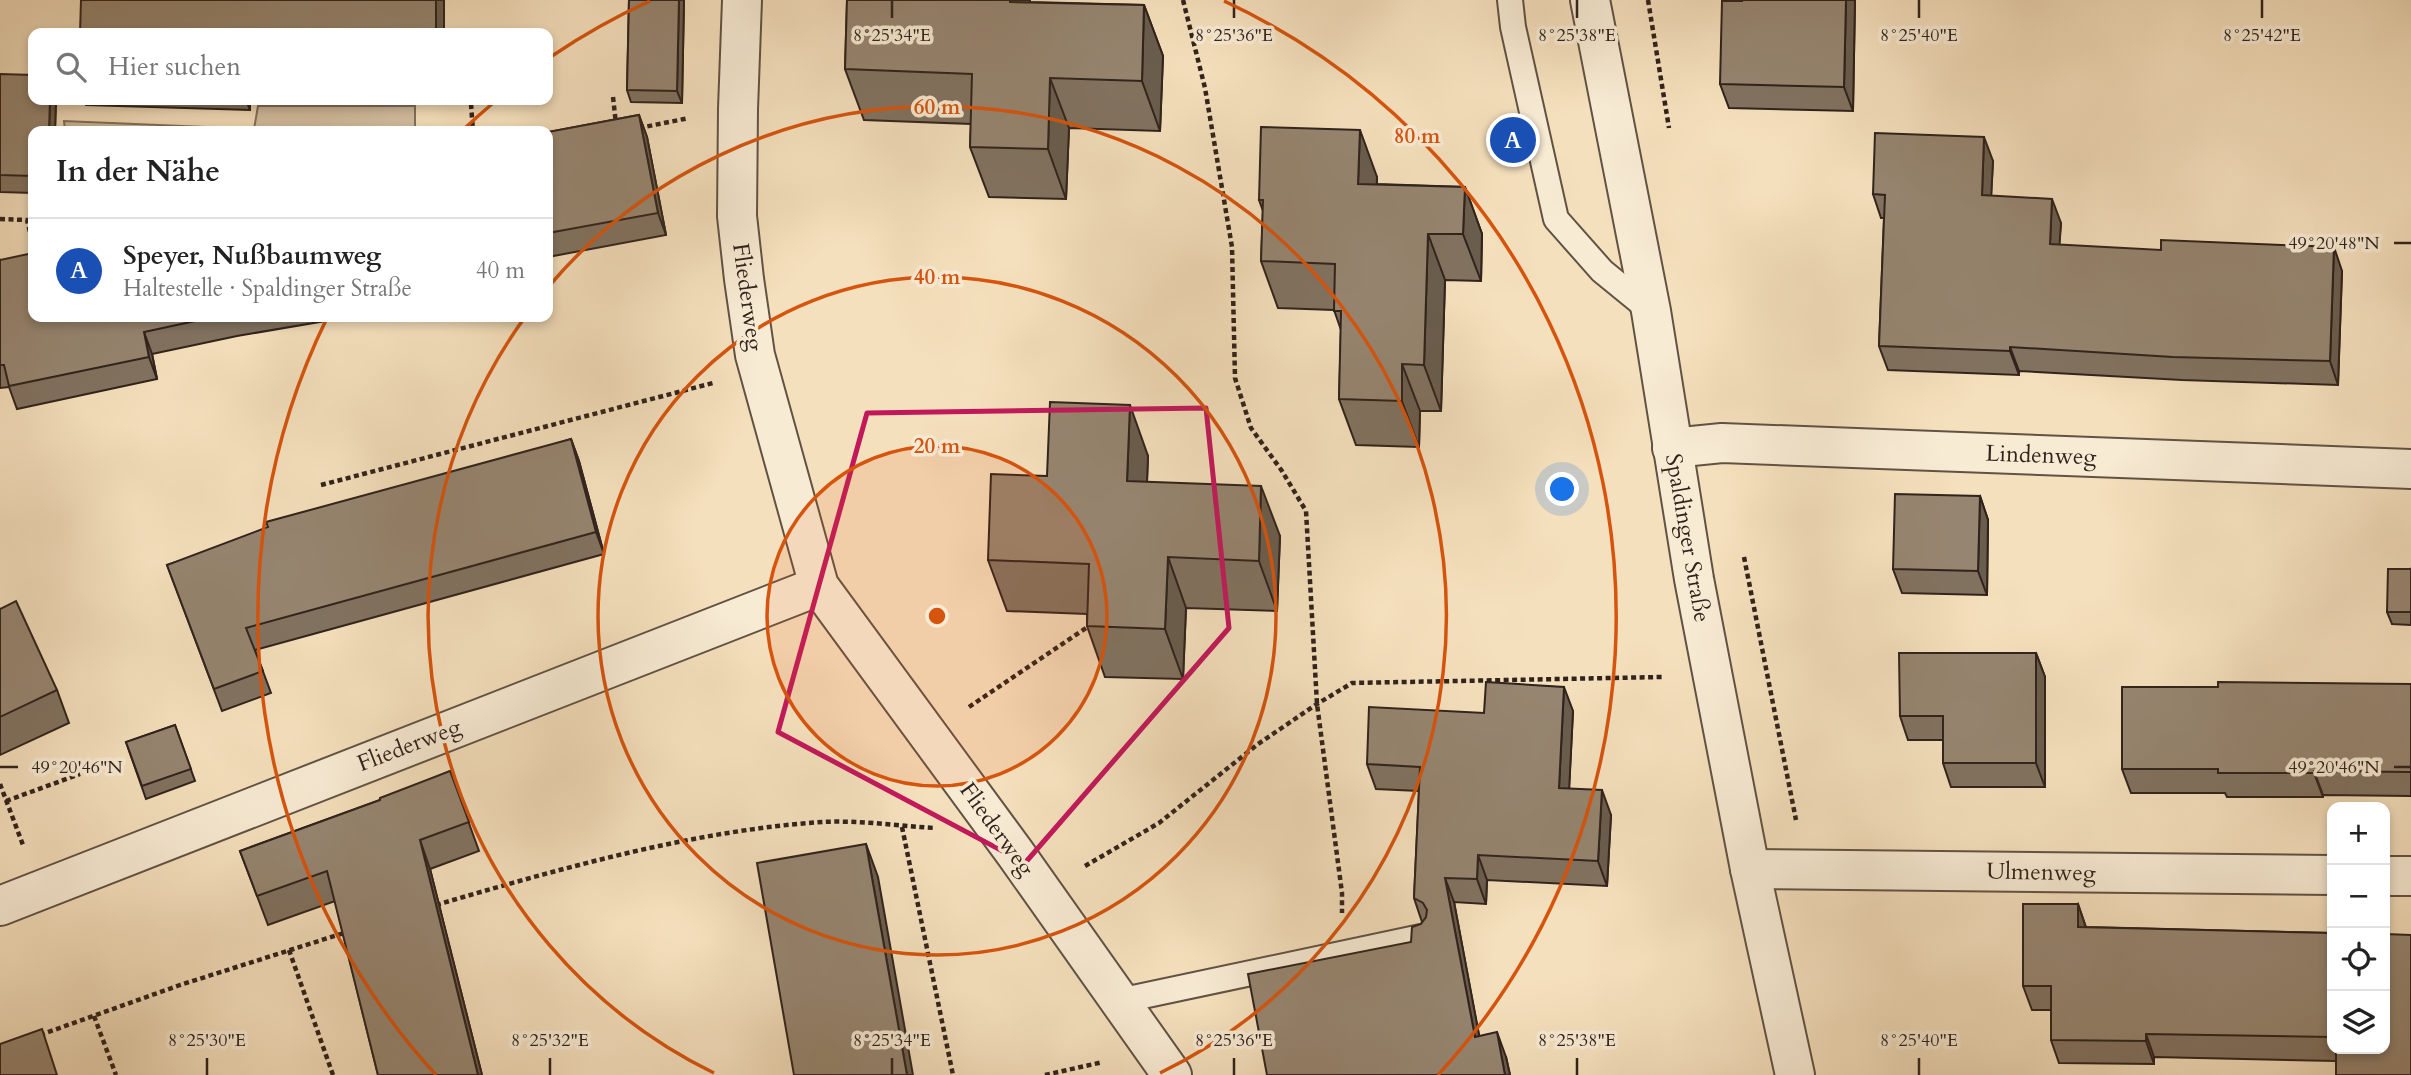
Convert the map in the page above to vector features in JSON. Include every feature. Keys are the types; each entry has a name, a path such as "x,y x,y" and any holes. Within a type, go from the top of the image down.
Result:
{"street":[{"name":"Fliederweg","path":"742,0 737,216 755,355 819,586 1005,839 1171,1075"},
{"name":"Spaldinger Straße","path":"1590,0 1651,310 1694,579 1750,869 1795,1075"},
{"name":"Lindenweg","path":"1672,448 1721,443 2411,469"},
{"name":"Fliederweg","path":"0,906 819,586"},
{"name":"Ulmenweg","path":"1750,869 2327,875"},
{"path":"2390,876 2411,876"}],"lane":[{"path":"1510,0 1513,27 1556,219 1602,271 1651,310"},
{"path":"1119,1001 1421,937"}],"path":[{"path":"1183,0 1205,88 1231,247 1235,377 1251,428 1282,471 1306,512 1317,704 1342,893 1342,917 1335,955"},
{"path":"1648,0 1670,134"},
{"path":"613,97 617,132"},
{"path":"471,105 473,126"},
{"path":"630,130 738,109"},
{"path":"0,219 27,220 28,224"},
{"path":"321,485 708,385 722,379"},
{"path":"1743,550 1806,870"},
{"path":"928,734 1096,622"},
{"path":"1042,891 1159,823 1258,744 1352,683 1667,677"},
{"path":"6,801 80,774"},
{"path":"0,784 23,848"},
{"path":"430,907 592,862 747,828 827,822 942,828 1005,839"},
{"path":"902,827 953,1075"},
{"path":"35,1037 180,985 353,930"},
{"path":"289,950 333,1075"},
{"path":"94,1016 116,1075"}],"highlighted area":[{"path":"1206,408 1229,628 1025,863 778,732 867,413"}],"shaded area":[{"path":"258,106 415,106 415,126 255,126"},
{"path":"64,121 183,126 64,126"}],"building":[{"path":"81,0 436,0 436,28 80,28"},
{"path":"629,0 679,0 677,91 627,90"},
{"path":"847,0 1010,0 1144,5 1142,81 1050,78 1048,149 970,147 972,74 845,69"},
{"path":"1846,0 1844,87 1720,84 1722,1"},
{"path":"0,74 28,75 28,105 50,105 49,126 28,126 28,176 0,175"},
{"path":"639,115 658,213 553,232 553,131"},
{"path":"1261,127 1360,130 1358,184 1465,187 1463,234 1428,234 1424,365 1402,364 1402,401 1339,399 1341,311 1334,311 1335,264 1261,261"},
{"path":"1875,133 1984,137 1982,195 2052,199 2050,244 2161,250 2161,240 2334,247 2330,361 2173,357 2010,347 2010,351 1879,346 1885,195 1873,194"},
{"path":"28,254 28,322 191,322 144,332 149,357 9,386 4,365 0,365 0,260"},
{"path":"1050,402 1130,405 1127,481 1261,486 1259,561 1168,557 1165,629 1087,626 1089,564 988,560 991,474 1047,476"},
{"path":"571,439 596,532 246,628 263,671 214,689 167,565 268,527 266,522"},
{"path":"1895,494 1980,496 1978,571 1893,569"},
{"path":"2388,569 2411,569 2411,612 2387,612"},
{"path":"16,601 57,690 0,717 0,609"},
{"path":"1899,653 2036,653 2036,763 1943,763 1943,716 1900,716"},
{"path":"1486,682 1564,687 1559,788 1602,790 1598,861 1478,855 1477,879 1445,878 1475,1037 1497,1032 1505,1075 1267,1075 1248,974 1411,942 1412,927 1421,924 1426,917 1427,910 1423,903 1414,898 1420,767 1367,764 1369,707 1484,713"},
{"path":"2218,682 2411,684 2411,772 2218,773 2218,769 2122,769 2122,687 2218,687"},
{"path":"175,725 191,769 142,786 126,742"},
{"path":"450,771 469,822 420,840 478,1075 378,1075 327,871 257,896 240,851 380,800"},
{"path":"866,844 907,1075 794,1075 757,863"},
{"path":"2023,904 2078,904 2078,927 2327,933 2327,1037 2146,1034 2146,1041 2051,1040 2051,986 2023,986"},
{"path":"2390,934 2411,935 2411,1075 2336,1075 2336,1054 2390,1054"},
{"path":"42,1029 57,1075 0,1075 0,1044"}],"place":[{"name":"Speyer, Nußbaumweg","path":"1513,140"}]}
